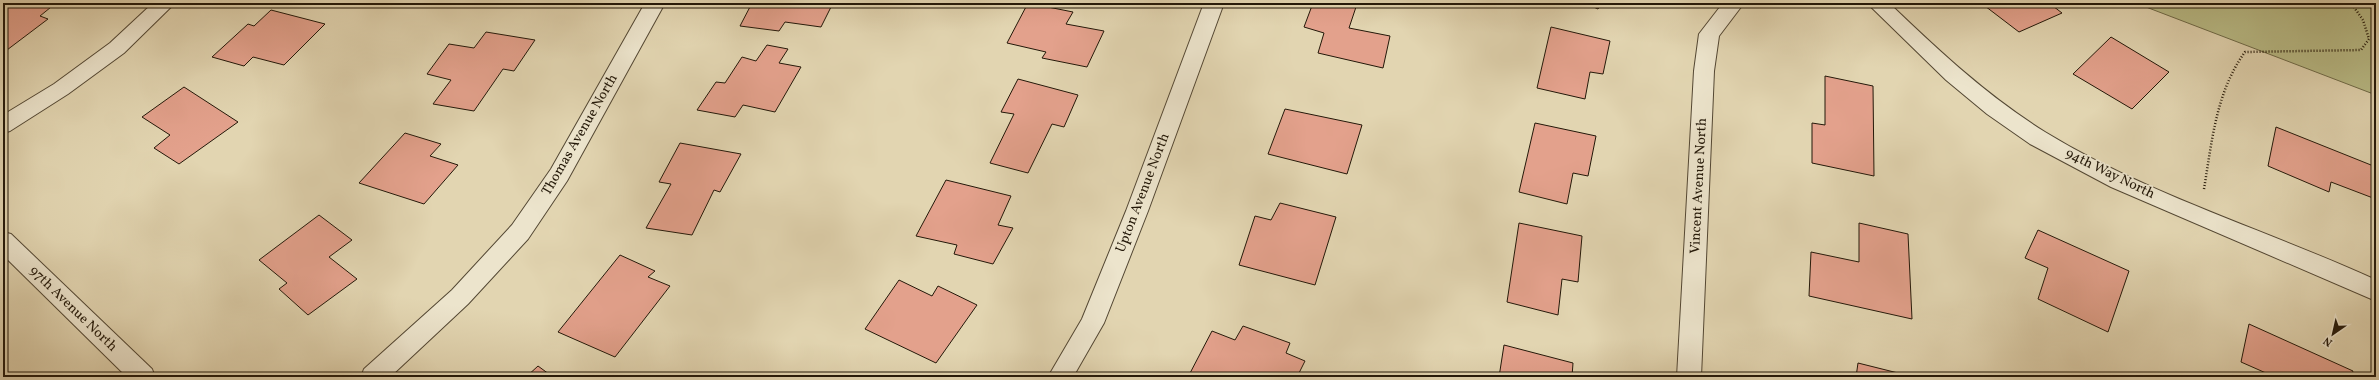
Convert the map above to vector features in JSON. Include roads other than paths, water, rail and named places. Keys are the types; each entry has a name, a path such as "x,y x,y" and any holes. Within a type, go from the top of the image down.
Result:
{"street":[{"path":"3,125 60,89 117,48 165,3"},
{"name":"Thomas Avenue North","path":"373,377 460,297 520,232 560,175 654,3"},
{"name":"Upton Avenue North","path":"1060,377 1092,323 1137,211 1214,3"},
{"name":"Vincent Avenue North","path":"1689,377 1704,71 1709,34 1734,3"},
{"name":"94th Way North","path":"1876,3 1935,60 1981,99 2038,138 2102,172 2376,291"},
{"name":"97th Avenue North","path":"3,241 143,377"}]}
